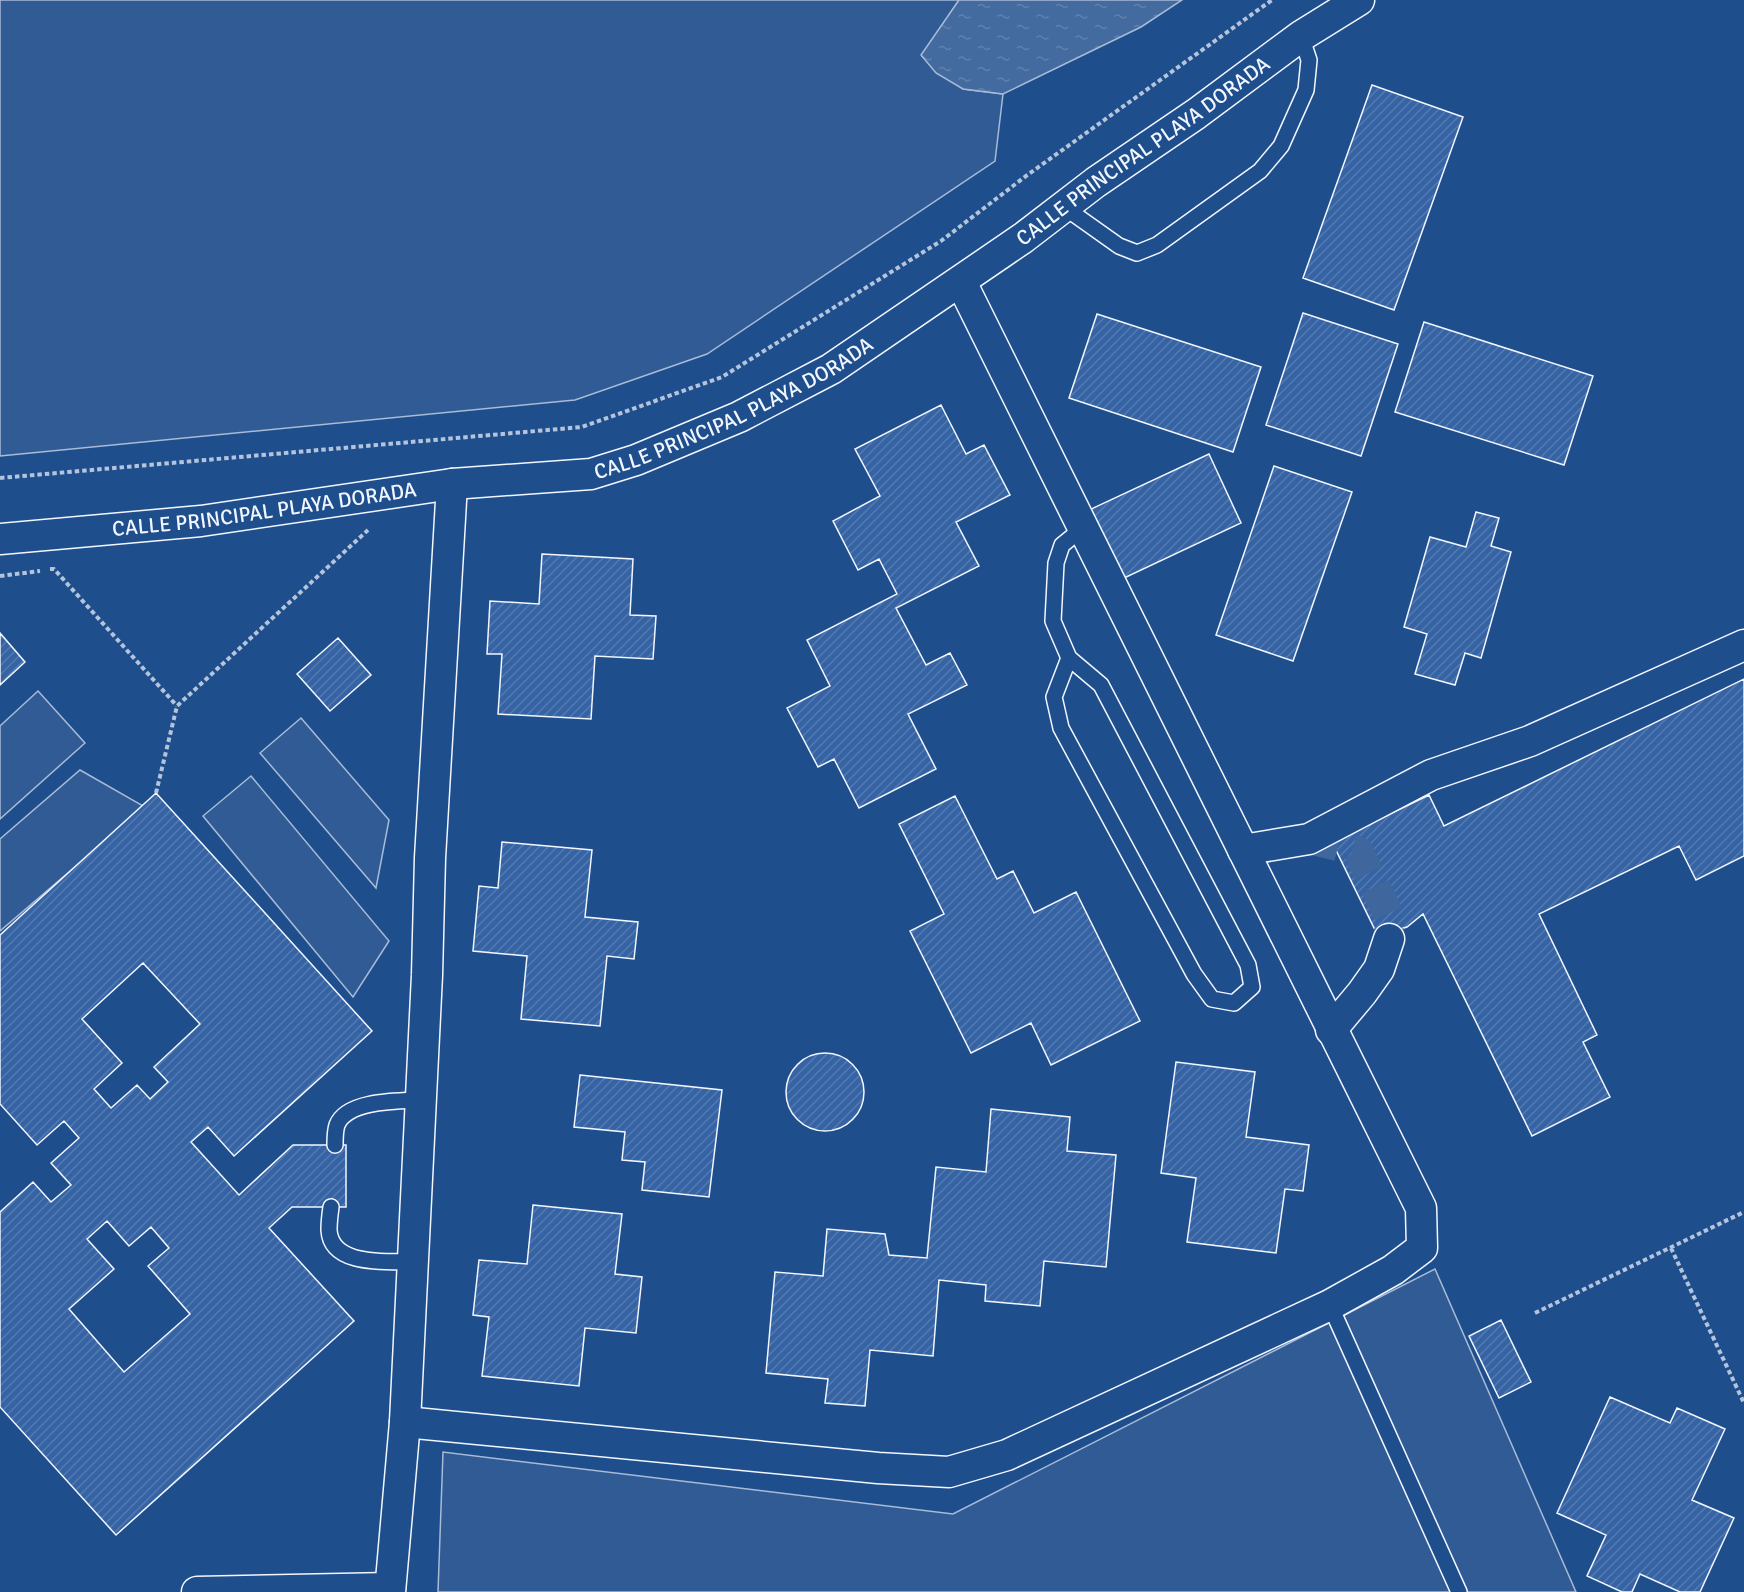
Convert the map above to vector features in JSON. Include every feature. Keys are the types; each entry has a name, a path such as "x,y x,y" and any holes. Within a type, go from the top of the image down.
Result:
{"street":[{"name":"CALLE PRINCIPAL PLAYA DORADA","path":"0,539 201,521 452,484 591,474 636,460 739,417 831,369 961,282 1301,36 1359,0"},
{"path":"405,1422 878,1468 949,1472 1007,1455 1330,1305 1393,1270 1422,1248 1420,1208 961,282"},
{"path":"196,1592 390,1590 405,1422 427,975 430,858 452,484"},
{"path":"1243,850 1309,839 1431,775 1530,741 1744,645"},
{"path":"1331,1030 1379,969 1389,939"}],"lane":[{"path":"1064,207 1119,246 1137,253 1157,246 1232,192 1260,171 1281,146 1306,90 1309,60 1301,36"},
{"path":"1069,658 1054,697 1061,728 1194,974 1212,999 1234,1003 1252,987 1248,965 1101,685 1069,658 1053,621 1056,563 1062,545 1083,528"},
{"path":"335,1145 336,1126 342,1117 355,1109 374,1103 421,1100"},
{"path":"331,1207 329,1232 333,1244 343,1253 356,1259 413,1262"},
{"path":"1330,1305 1459,1592"}],"path":[{"path":"0,478 582,427 722,377 941,241 1026,176 1272,0"},
{"path":"156,793 177,706 368,531 369,496"},
{"path":"0,576 54,569 177,706"},
{"path":"1535,1313 1744,1212"},
{"path":"1671,1248 1744,1403"}],"shaded area":[{"path":"0,0 959,0 922,56 963,89 1003,94 995,161 707,354 575,400 0,456"},
{"path":"38,691 85,743 0,819 0,726"},
{"path":"301,718 389,820 376,888 260,753"},
{"path":"80,770 145,807 0,931 0,839"},
{"path":"251,776 389,941 353,997 203,816"},
{"path":"1435,1269 1576,1592 438,1592 443,1452 953,1514"}],"water":[{"path":"959,0 1182,0 1141,27 1003,94 963,89 936,73 921,55"}],"building":[{"path":"1372,85 1463,117 1394,310 1303,278"},
{"path":"1303,313 1398,344 1361,456 1266,425"},
{"path":"1097,314 1261,367 1233,452 1069,398"},
{"path":"1424,322 1593,376 1564,465 1395,412"},
{"path":"941,405 966,454 984,445 1010,495 956,522 979,566 896,608 926,665 950,653 967,685 908,714 936,769 859,808 834,759 818,767 787,708 830,686 807,640 897,594 879,559 858,570 833,521 880,496 855,449"},
{"path":"1209,454 1241,523 1122,579 1089,510"},
{"path":"1274,466 1352,492 1293,661 1216,635"},
{"path":"1476,512 1499,518 1491,546 1511,552 1481,658 1465,653 1455,685 1415,674 1427,634 1404,627 1430,537 1466,547"},
{"path":"542,554 633,559 630,615 656,616 653,659 595,656 591,719 498,714 502,654 487,654 490,601 539,604"},
{"path":"0,633 25,662 0,685"},
{"path":"338,638 371,675 330,711 297,674"},
{"path":"1744,679 1744,856 1696,880 1679,846 1539,914 1597,1035 1583,1042 1610,1097 1532,1136 1423,914 1407,927 1378,936 1332,842 1429,795 1444,826"},
{"path":"156,793 372,1031 234,1156 208,1127 191,1142 239,1195 293,1145 346,1145 346,1207 292,1207 269,1228 354,1321 116,1535 0,1407 0,1212 33,1182 51,1202 71,1185 51,1163 79,1138 64,1121 37,1145 0,1104 0,935","holes":["143,963 200,1024 154,1067 168,1082 150,1099 137,1085 111,1108 94,1089 122,1063 82,1019","107,1221 129,1246 151,1227 169,1248 148,1266 190,1314 124,1372 69,1309 114,1269 87,1239"]},
{"path":"955,796 997,879 1013,871 1034,913 1076,892 1140,1021 1051,1065 1031,1023 971,1053 910,931 944,914 899,824"},
{"path":"502,842 592,850 585,917 638,922 634,959 607,956 600,1026 521,1019 527,956 473,951 479,886 498,888"},
{"path":"817,1053 833,1053 847,1059 858,1070 864,1084 864,1100 858,1114 847,1125 833,1131 817,1131 803,1125 792,1114 786,1100 786,1084 792,1070 803,1059"},
{"path":"1176,1062 1255,1072 1246,1137 1309,1145 1303,1191 1285,1189 1276,1253 1187,1242 1196,1178 1161,1173"},
{"path":"580,1075 722,1090 709,1197 642,1190 645,1162 622,1160 625,1132 574,1127"},
{"path":"991,1109 1070,1117 1067,1151 1116,1155 1106,1267 1044,1261 1040,1306 985,1301 986,1285 939,1280 933,1356 870,1350 865,1406 825,1403 828,1379 766,1373 775,1272 823,1276 827,1229 885,1234 889,1255 927,1258 936,1167 986,1172"},
{"path":"533,1205 622,1214 615,1274 642,1277 636,1333 585,1328 579,1386 482,1376 489,1317 473,1315 479,1260 527,1264"},
{"path":"1501,1320 1531,1382 1499,1398 1469,1336"},
{"path":"1610,1397 1670,1423 1677,1408 1725,1429 1692,1500 1734,1518 1700,1592 1680,1592 1640,1574 1632,1592 1622,1592 1587,1576 1606,1535 1557,1513"}],"tunnel":[{"path":"1309,839 1358,851 1389,915 1389,939"}]}
